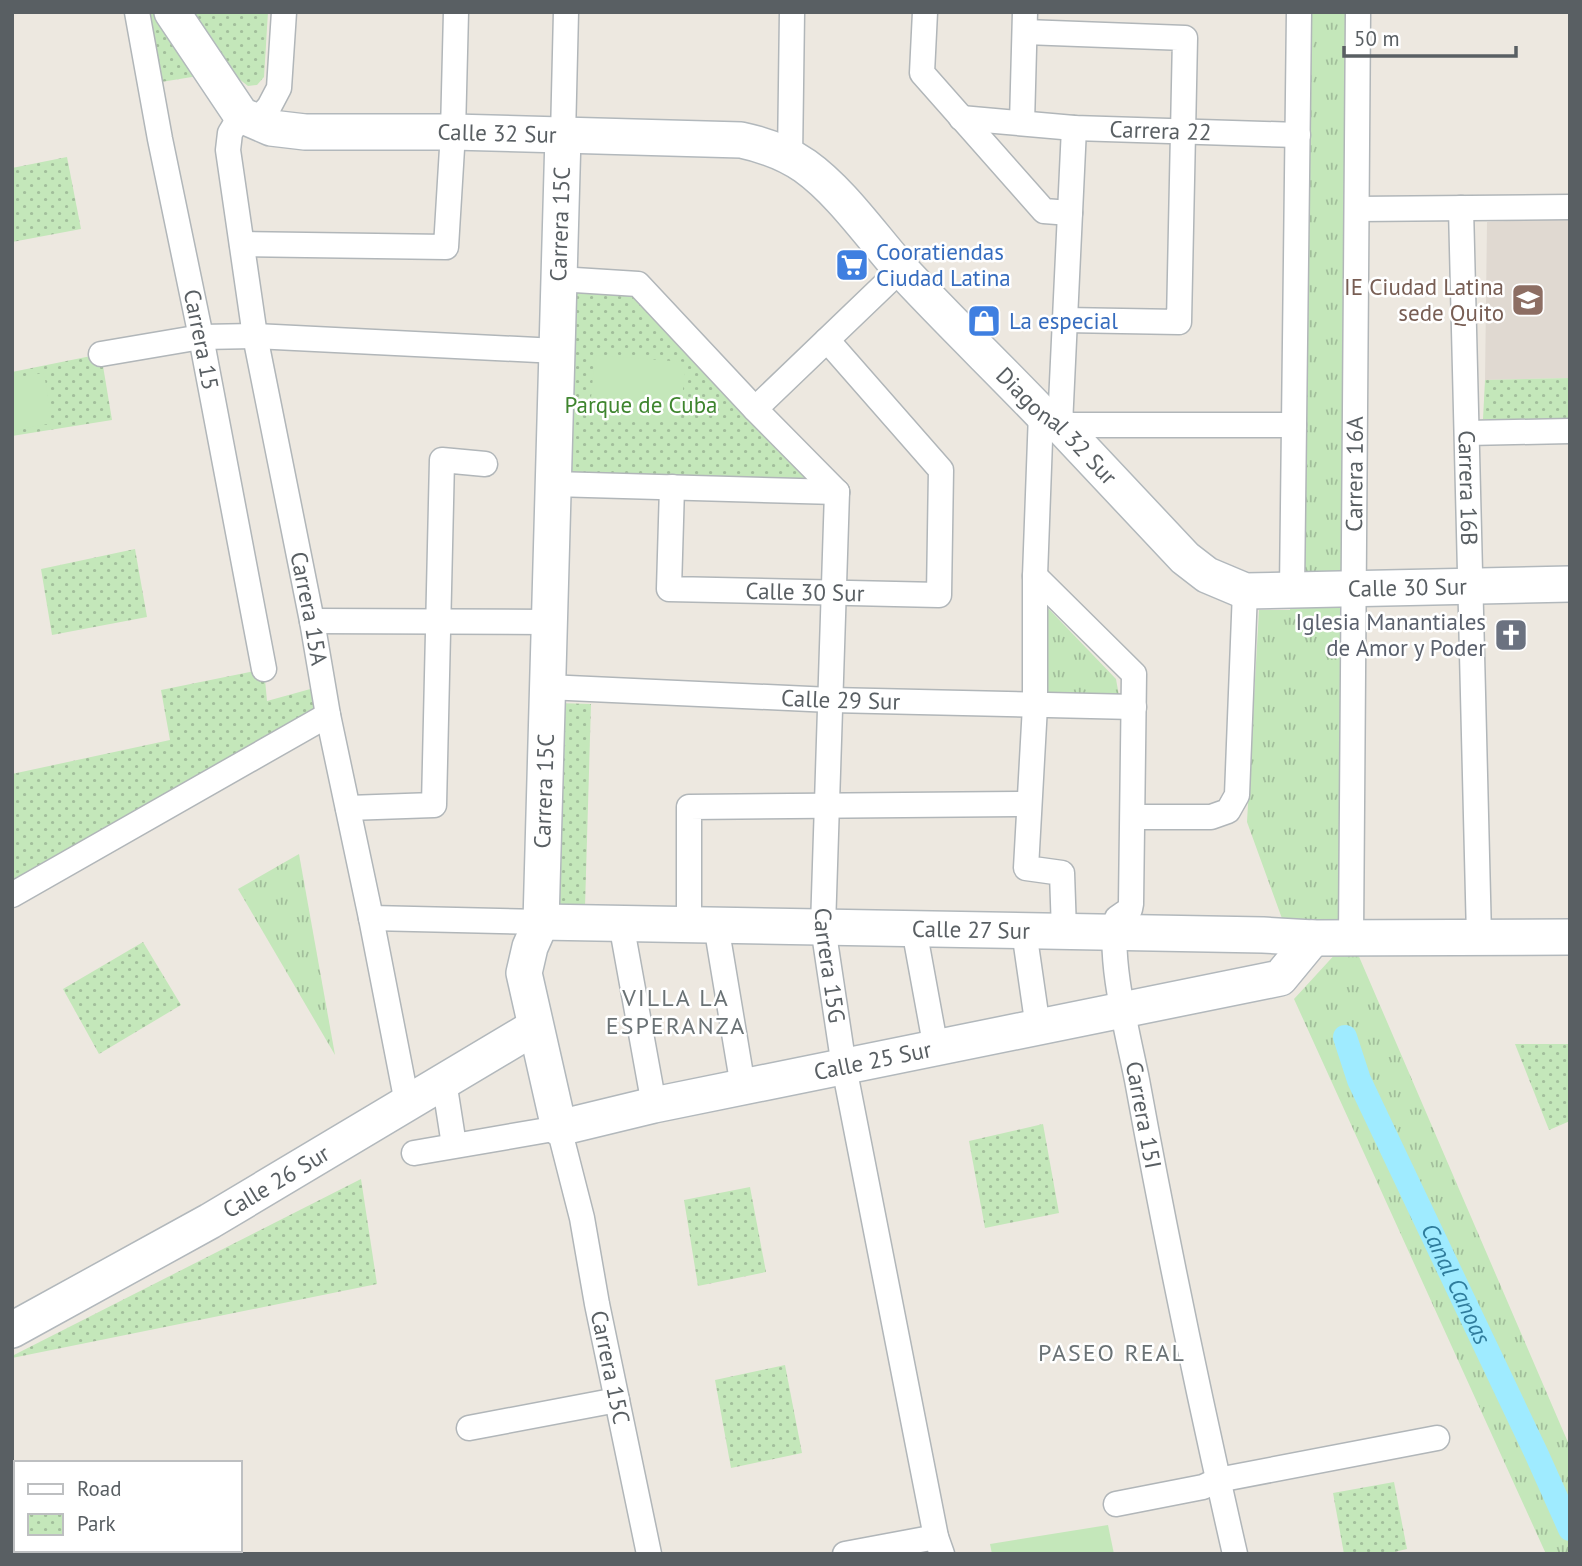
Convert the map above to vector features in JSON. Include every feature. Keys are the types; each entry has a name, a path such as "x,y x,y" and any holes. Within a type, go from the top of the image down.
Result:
{"street":[{"name":"Carrera 15","path":"137,12 159,139 201,337 264,669"},
{"path":"172,12 249,118"},
{"name":"Carrera 15A","path":"284,12 279,88 269,107 230,133 229,150 254,337 407,1103"},
{"path":"242,244 446,247 453,132 456,12"},
{"name":"Carrera 15C","path":"566,12 541,922 530,947 524,973 582,1218 649,1554"},
{"path":"790,158 792,12"},
{"path":"925,12 922,73 1044,211 1070,213"},
{"path":"1292,590 1299,12"},
{"name":"Carrera 16A","path":"1351,938 1358,12"},
{"path":"1022,123 1025,22 1185,38 1179,322 1065,320"},
{"name":"Calle 32 Sur","path":"249,118 271,128 304,132 453,132 741,140 767,146 790,158"},
{"name":"Carrera 22","path":"961,118 1074,128 1298,135"},
{"path":"1064,932 1062,873 1026,868 1035,706 1035,576 1050,419 1065,320 1074,128"},
{"name":"Diagonal 32 Sur","path":"790,158 804,165 824,182 901,269 1185,558 1206,575 1245,591"},
{"path":"1357,209 1570,207"},
{"name":"Carrera 16B","path":"1461,208 1479,937"},
{"path":"755,409 901,269"},
{"path":"559,279 638,284 837,492"},
{"path":"101,354 201,337 557,351"},
{"name":"Calle 30 Sur","path":"672,487 669,589 939,595 941,470 827,340"},
{"path":"1050,419 1294,425"},
{"path":"1467,433 1570,431"},
{"path":"348,808 434,805 442,460 485,464"},
{"path":"553,485 837,492"},
{"name":"Carrera 15G","path":"837,492 823,927 844,1067 939,1546"},
{"path":"1035,576 1134,674 1131,904 1129,909 1117,918 1113,933"},
{"name":"Calle 30 Sur","path":"1245,591 1570,584"},
{"path":"1133,817 1211,817 1228,811 1237,795 1245,591"},
{"path":"312,621 549,622"},
{"name":"Calle 29 Sur","path":"547,687 831,700 1134,706"},
{"path":"12,895 328,715"},
{"path":"743,1087 703,925 689,807 1028,804"},
{"name":"Calle 27 Sur","path":"371,918 1313,938 1570,937"},
{"path":"621,923 653,1105"},
{"path":"914,929 936,1049"},
{"path":"1024,931 1038,1028"},
{"name":"Carrera 15I","path":"1113,933 1124,1011 1159,1198 1235,1554"},
{"name":"Calle 25 Sur","path":"414,1153 559,1128 653,1105 1280,978 1313,938"},
{"name":"Calle 26 Sur","path":"12,1329 209,1221 535,1027"},
{"path":"444,1081 454,1144"},
{"path":"469,1427 617,1400"},
{"path":"1116,1504 1203,1487 1218,1480 1437,1438"},
{"path":"845,1554 939,1546"}],"shaded area":[{"name":"IE Ciudad Latina sede Quito","path":"1570,218 1570,378 1485,380 1487,222"}],"green space":[{"path":"140,12 157,12 198,76 149,84"},
{"path":"191,12 268,12 264,77 257,85 248,86 239,79"},
{"path":"1299,12 1352,12 1351,938 1570,1447 1570,1554 1546,1554 1294,999 1350,938 1288,935 1247,822 1259,610 1290,610 1292,590"},
{"path":"67,157 81,229 12,242 12,168"},
{"name":"Parque de Cuba","path":"576,290 632,291 811,484 568,474"},
{"path":"101,354 112,420 12,436 12,372"},
{"path":"595,355 685,362 681,418 589,420"},
{"path":"44,373 52,423 12,431 12,378"},
{"path":"1570,378 1570,419 1483,419 1485,380"},
{"path":"135,549 147,617 52,635 41,569"},
{"path":"1044,604 1116,679 1119,696 1046,693"},
{"path":"264,669 267,701 314,688 318,708 12,886 12,774 170,740 161,690"},
{"path":"556,703 591,704 585,907 551,907"},
{"path":"299,854 335,1055 238,889"},
{"path":"143,942 181,1005 99,1054 63,989"},
{"path":"1515,1044 1570,1044 1570,1121 1549,1130"},
{"path":"1043,1124 1059,1213 985,1228 969,1141"},
{"path":"361,1179 377,1284 12,1358 12,1356"},
{"path":"750,1187 766,1272 698,1286 684,1200"},
{"path":"785,1365 802,1453 731,1468 715,1380"},
{"path":"1394,1482 1407,1549 1386,1554 1344,1554 1333,1493"},
{"path":"1108,1525 1114,1554 992,1554 990,1544"}],"waterway":[{"name":"Canal Canoas","path":"1345,1037 1359,1080 1570,1529"}],"place":[{"name":"Cooratiendas Ciudad Latina","path":"852,265"},
{"name":"IE Ciudad Latina sede Quito","path":"1528,300"},
{"name":"La especial","path":"984,321"},
{"name":"Iglesia Manantiales de Amor y Poder","path":"1511,635"}],"district":[{"name":"VILLA LA ESPERANZA","path":"676,1012"},
{"name":"PASEO REAL","path":"1112,1353"}]}
